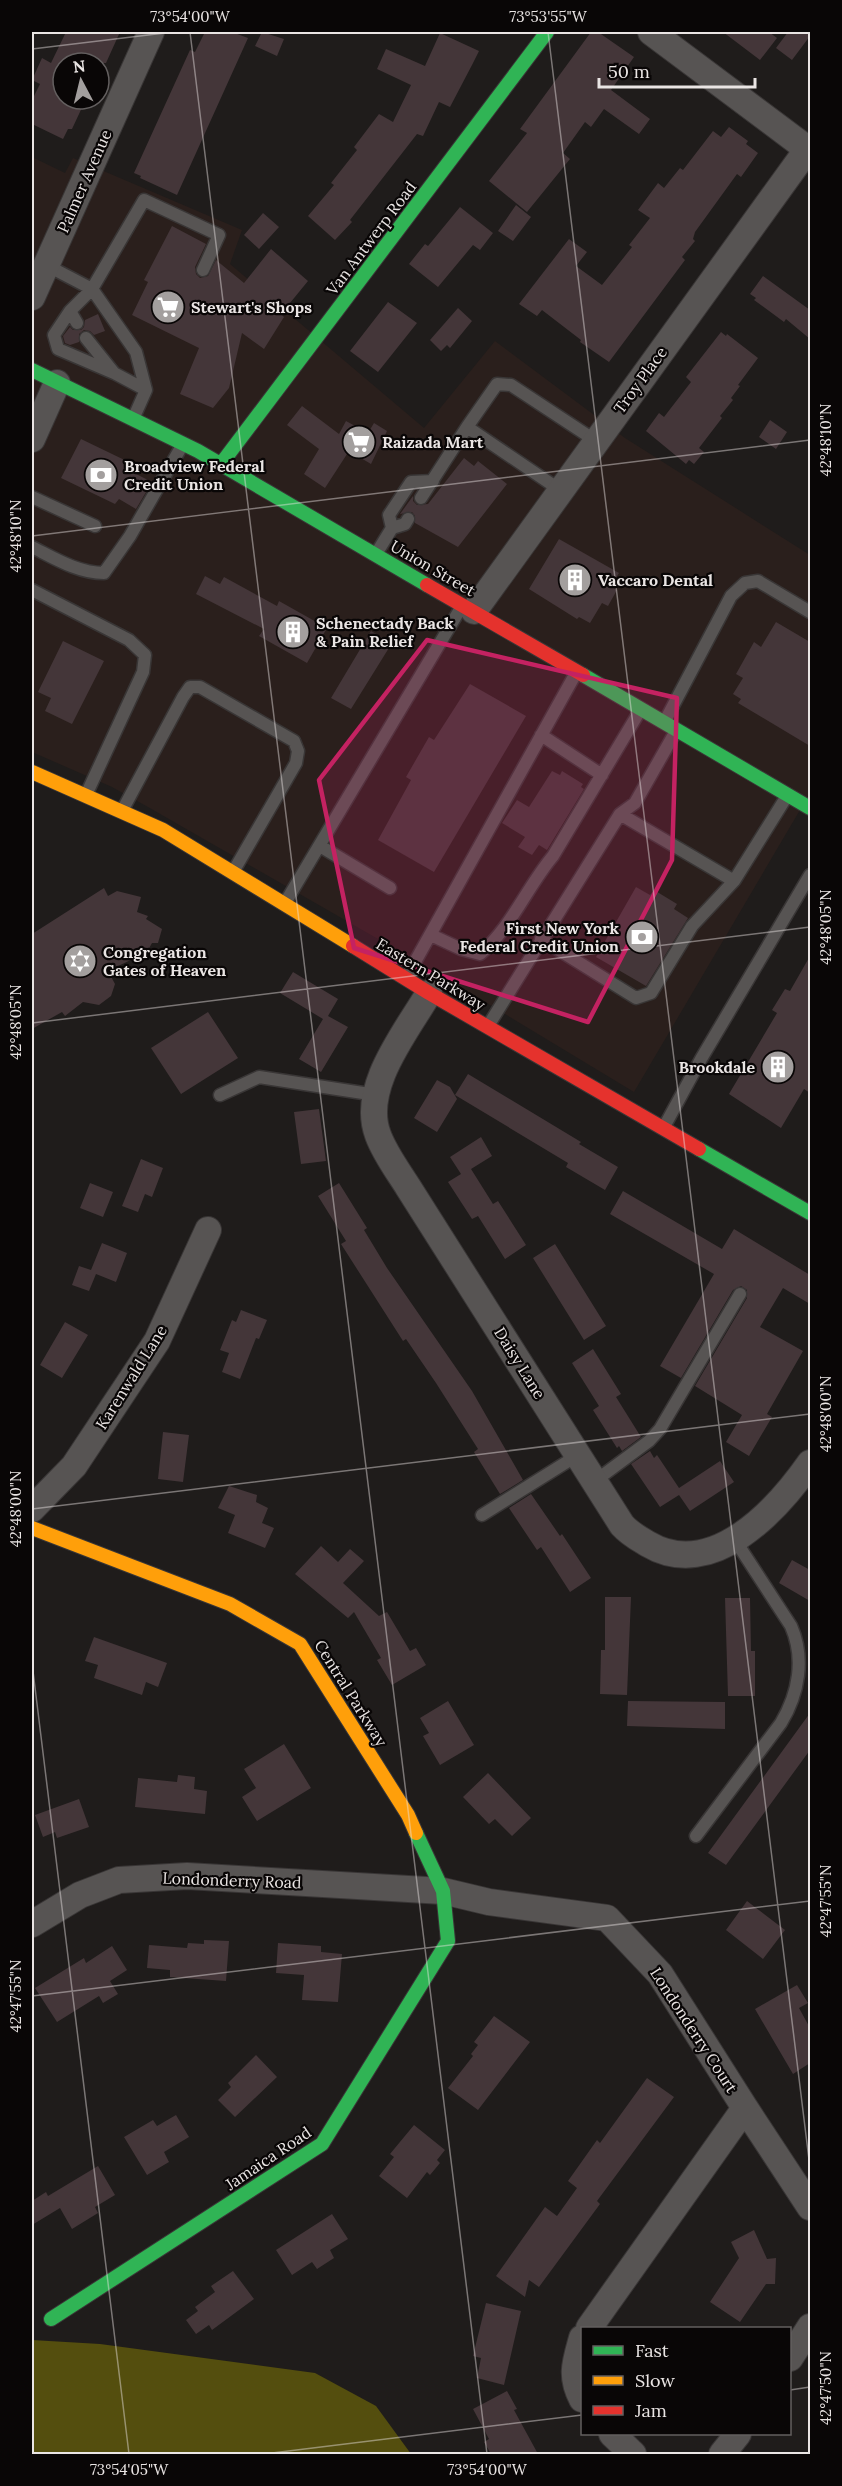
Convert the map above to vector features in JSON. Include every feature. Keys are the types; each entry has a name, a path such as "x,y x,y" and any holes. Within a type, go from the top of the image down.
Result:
{"street":[{"name":"Palmer Avenue","path":"32,297 151,32"},
{"name":"Van Antwerp Road","path":"221,464 547,32"},
{"path":"651,32 809,151"},
{"name":"Troy Place","path":"468,608 560,490 809,151"},
{"name":"Union Street","path":"32,370 183,443 221,464 810,808"},
{"path":"32,439 57,384"},
{"name":"Eastern Parkway","path":"32,772 163,830 405,979 810,1213"},
{"name":"Daisy Lane","path":"429,993 385,1066 377,1084 375,1117 377,1134 622,1525 630,1534 655,1548 677,1554 698,1553 735,1540 764,1518 794,1487 810,1463"},
{"name":"Karenwald Lane","path":"32,1509 74,1466 158,1341 207,1230"},
{"name":"Central Parkway","path":"32,1528 230,1604 300,1644 408,1815 443,1891"},
{"name":"Londonderry Road","path":"32,1924 80,1895 119,1880 187,1875 443,1891"},
{"name":"Londonderry Court","path":"443,1891 489,1902 608,1918 660,1974 810,2206"},
{"name":"Jamaica Road","path":"51,2319 322,2144 448,1941 443,1891"},
{"name":"Londonderry Court","path":"590,2327 745,2108"},
{"path":"791,2355 810,2327"},
{"path":"581,2342 575,2363 574,2384 581,2397"},
{"path":"614,2435 633,2454"},
{"path":"722,2454 736,2435"}],"lane":[{"path":"146,390 114,373 58,349 54,335 70,311 92,289 144,200 219,235 203,270"},
{"path":"46,265 92,289 136,352 146,390 133,419"},
{"path":"70,311 77,323"},
{"path":"86,338 114,373"},
{"path":"421,498 496,384 511,385 596,441"},
{"path":"467,427 560,490"},
{"path":"32,547 92,573 104,573 130,536 183,443"},
{"path":"392,528 389,515 411,482 433,481"},
{"path":"32,496 95,526"},
{"path":"376,555 392,528 405,524 408,519"},
{"path":"488,1027 620,814 635,803 731,596 745,583 758,581 810,612"},
{"path":"33,594 129,640 145,655 143,672 85,796"},
{"path":"285,904 468,608"},
{"path":"405,979 578,671"},
{"path":"121,812 183,697 190,687 200,687 294,741 298,751 296,763 233,873"},
{"path":"431,935 461,949 480,954 496,940 539,873 553,856 641,709"},
{"path":"541,735 602,775"},
{"path":"541,939 636,998 651,993 692,926 734,880 788,795"},
{"path":"620,814 734,880"},
{"path":"320,846 390,888"},
{"path":"663,1128 701,1059 810,875"},
{"path":"220,1095 259,1077 376,1095"},
{"path":"595,1481 649,1441 660,1429 740,1294"},
{"path":"482,1515 578,1455"},
{"path":"696,1836 781,1723 793,1704 797,1684 798,1641 791,1626 735,1540"}],"highlighted area":[{"path":"427,640 677,698 672,860 588,1022 354,948 319,780"}],"shaded area":[{"path":"32,157 65,173 73,158 242,230 230,264 424,428 495,341 625,438 810,555 810,793 634,1092 432,970 148,807 112,787 32,752"},
{"path":"32,2340 100,2344 315,2373 376,2406 411,2454 32,2454"}],"building":[{"path":"66,32 120,32 111,52 57,51"},
{"path":"205,32 232,32 248,38 177,195 134,173 190,50 195,52"},
{"path":"262,32 284,39 277,56 255,46"},
{"path":"591,32 598,32 634,57 611,90 650,119 639,134 604,109 591,127 585,122 563,153 570,159 527,212 489,181 527,133 520,129"},
{"path":"723,32 769,32 777,38 760,60"},
{"path":"788,32 810,32 810,36 792,60 776,48"},
{"path":"440,33 479,51 472,65 450,107 439,102 423,136 417,134 350,220 352,222 335,240 308,216 334,185 331,183 357,150 354,147 379,114 393,122 411,85 377,69 386,49 425,66"},
{"path":"42,58 51,63 51,111 80,111 72,129 68,129 63,139 32,124 32,100 40,84 32,80"},
{"path":"729,127 748,141 746,144 758,153 741,177 737,174 695,232 693,239 695,241 682,257 685,260 609,362 580,342 581,340 542,310 537,316 519,304 569,239 587,252 576,266 602,285 632,247 629,245 650,218 638,210 658,183 664,188 680,168 683,170 713,131 721,137"},
{"path":"516,205 531,217 513,241 498,231"},
{"path":"460,207 493,233 480,250 473,245 438,287 409,264 425,244 428,246"},
{"path":"263,213 279,227 259,249 244,235"},
{"path":"172,226 206,244 195,267 196,274 200,278 208,276 216,260 244,283 271,249 308,281 281,314 284,317 264,349 242,333 229,388 213,408 180,394 199,348 132,315 148,282 144,280"},
{"path":"763,276 810,310 810,339 786,319 784,322 754,300 756,298 750,294"},
{"path":"388,302 417,323 378,372 350,351"},
{"path":"458,308 472,321 450,348 447,345 441,351 430,340"},
{"path":"98,314 105,331 94,335 84,330 79,334 79,342 70,345 65,343 63,336 70,327 73,330 81,330 85,320"},
{"path":"721,332 726,336 727,334 758,358 738,385 740,386 731,398 733,400 720,416 722,418 699,448 704,452 694,464 689,460 686,464 646,431 659,413 664,417 691,382 686,377"},
{"path":"302,406 339,434 346,421 368,433 374,423 387,431 371,464 349,451 325,488 304,474 319,449 287,425"},
{"path":"770,420 787,432 776,449 759,437"},
{"name":"Broadview Federal Credit Union","path":"81,439 137,466 134,473 152,482 136,509 119,499 115,504 61,478"},
{"path":"464,458 474,466 478,461 507,484 458,547 415,523 415,516 412,512 400,514 413,496 413,501 417,505 428,504"},
{"name":"Vaccaro Dental","path":"559,539 619,573 611,586 617,590 608,606 602,603 590,623 579,617 577,619 529,589"},
{"path":"205,576 220,584 224,577 277,606 279,601 327,628 307,663 259,636 264,629 196,594"},
{"path":"776,622 810,642 810,746 738,703 741,699 733,694 743,678 736,674 754,642 761,647"},
{"path":"371,631 392,643 351,709 331,698"},
{"path":"63,641 104,661 72,724 45,711 51,698 38,692"},
{"path":"470,684 526,716 434,872 378,840 411,780 406,777 429,737 434,740"},
{"path":"552,771 560,775 562,771 583,784 581,787 584,789 547,850 539,845 532,855 518,847 525,837 502,823 517,800 529,807"},
{"name":"First New York Federal Credit Union","path":"636,887 650,895 654,890 677,904 674,909 688,918 646,986 596,957"},
{"name":"Congregation Gates of Heaven","path":"104,888 108,896 117,891 141,897 137,912 148,916 146,919 162,929 158,943 152,943 147,952 108,971 115,984 111,996 99,1005 83,1002 65,1016 62,1012 32,1029 32,934"},
{"name":"Brookdale","path":"810,956 810,1093 804,1089 781,1128 729,1094 777,1013 772,1010 785,989 790,991"},
{"path":"293,972 338,999 328,1016 348,1027 321,1072 299,1059 323,1019 280,993"},
{"path":"208,1012 238,1058 181,1094 151,1048"},
{"path":"468,1074 618,1167 605,1190 566,1167 568,1163 455,1095"},
{"path":"437,1080 450,1087 457,1099 437,1132 414,1118"},
{"path":"319,1109 326,1161 301,1164 294,1112"},
{"path":"481,1137 492,1156 471,1169 493,1204 498,1201 526,1245 505,1259 478,1216 472,1219 448,1182 461,1174 450,1157"},
{"path":"141,1159 163,1168 152,1197 145,1194 138,1212 122,1206"},
{"path":"90,1183 113,1192 103,1217 80,1208"},
{"path":"339,1183 367,1228 364,1230 387,1268 472,1391 523,1480 500,1494 474,1452 478,1449 406,1339 403,1341 341,1244 346,1241 318,1196"},
{"path":"623,1191 722,1249 734,1229 810,1275 810,1304 783,1288 760,1327 803,1351 767,1414 772,1417 749,1456 726,1442 742,1415 695,1386 747,1298 747,1290 741,1286 733,1290 681,1378 660,1366 714,1274 610,1214"},
{"path":"102,1243 127,1253 116,1282 96,1274 89,1291 72,1285 79,1266 91,1270"},
{"path":"555,1244 606,1326 584,1340 533,1258"},
{"path":"241,1310 267,1320 259,1339 256,1338 240,1379 222,1372 229,1353 220,1350 232,1320 236,1322"},
{"path":"65,1322 88,1335 62,1378 40,1365"},
{"path":"593,1349 621,1394 616,1397 641,1437 622,1451 619,1446 617,1448 593,1410 599,1406 572,1363"},
{"path":"163,1432 189,1435 183,1482 158,1479"},
{"path":"650,1451 654,1458 657,1455 679,1488 720,1461 734,1482 690,1511 679,1495 660,1507 631,1464"},
{"path":"229,1486 257,1495 256,1502 268,1508 262,1523 274,1528 265,1548 228,1533 235,1515 218,1508"},
{"path":"531,1494 560,1536 562,1534 591,1578 570,1592 541,1547 537,1550 509,1508"},
{"path":"321,1546 338,1562 350,1549 364,1561 343,1583 379,1616 387,1612 410,1651 416,1648 426,1665 392,1685 377,1660 381,1658 354,1612 348,1618 295,1574"},
{"path":"792,1560 810,1570 810,1601 779,1583"},
{"path":"605,1597 631,1597 627,1695 600,1694 601,1650 605,1650"},
{"path":"725,1598 750,1598 751,1651 755,1651 755,1696 728,1696"},
{"path":"94,1637 167,1663 158,1687 146,1682 142,1695 94,1678 98,1665 85,1661"},
{"path":"448,1701 474,1745 440,1765 423,1736 429,1733 420,1718"},
{"path":"628,1701 725,1702 725,1729 627,1726"},
{"path":"810,1713 810,1750 726,1865 708,1853"},
{"path":"284,1744 311,1788 257,1821 242,1797 256,1788 244,1769"},
{"path":"488,1773 531,1818 512,1836 495,1819 489,1824 463,1797"},
{"path":"178,1775 195,1777 194,1789 207,1791 205,1814 135,1807 138,1778 177,1782"},
{"path":"79,1799 89,1827 57,1838 55,1832 43,1837 35,1815"},
{"path":"747,1901 785,1930 763,1959 726,1930"},
{"path":"204,1940 229,1941 226,1981 170,1977 170,1970 147,1968 149,1945 187,1948 188,1943 204,1944"},
{"path":"278,1943 321,1946 321,1952 342,1954 338,2002 302,2000 304,1975 276,1973"},
{"path":"112,1946 127,1970 110,1981 118,1994 103,2003 99,1996 57,2022 35,1988 84,1958 86,1963"},
{"path":"797,1985 808,2003 799,2008 810,2028 810,2063 793,2074 755,2009"},
{"path":"494,2016 530,2042 478,2110 448,2088 473,2056 471,2054 478,2045 474,2042"},
{"path":"256,2055 277,2077 235,2117 218,2100 231,2087 228,2083"},
{"path":"647,2078 674,2097 597,2201 600,2204 539,2287 529,2280 525,2297 496,2276 545,2207 557,2216 577,2188 568,2181 597,2140 600,2143"},
{"path":"176,2115 189,2137 164,2152 169,2162 147,2175 124,2137 153,2120 157,2126"},
{"path":"414,2125 445,2150 437,2160 440,2163 430,2175 427,2172 407,2198 379,2176 394,2157 390,2154"},
{"path":"98,2166 115,2195 95,2207 98,2213 72,2229 60,2208 32,2225 32,2201 46,2192 48,2196"},
{"path":"332,2214 348,2239 330,2250 334,2258 317,2269 312,2262 292,2275 276,2250"},
{"path":"754,2230 767,2259 776,2258 775,2284 766,2284 740,2322 710,2302 739,2258 731,2242"},
{"path":"233,2271 254,2299 212,2330 209,2325 196,2334 186,2320 198,2311 195,2307 215,2292 211,2286"},
{"path":"486,2303 521,2311 504,2385 477,2378 481,2358 473,2356"},
{"path":"507,2391 517,2409 514,2410 538,2454 491,2454 484,2442 489,2439 473,2409"}],"traffic: fast":[{"path":"221,464 547,32"},
{"path":"32,370 198,451 427,585"},
{"path":"583,675 810,808"},
{"path":"699,1149 810,1213"},
{"path":"51,2319 322,2144 448,1941 443,1891 416,1833"}],"traffic: slow":[{"path":"32,772 163,830 353,946"},
{"path":"32,1528 230,1604 300,1644 408,1815 416,1833"}],"traffic: jam":[{"path":"427,585 583,675"},
{"path":"353,946 429,993 699,1149"}],"place":[{"name":"Stewart's Shops","path":"168,307"},
{"name":"Raizada Mart","path":"359,442"},
{"name":"Broadview Federal Credit Union","path":"101,475"},
{"name":"Vaccaro Dental","path":"575,580"},
{"name":"Schenectady Back & Pain Relief","path":"293,632"},
{"name":"First New York Federal Credit Union","path":"642,937"},
{"name":"Congregation Gates of Heaven","path":"80,961"},
{"name":"Brookdale","path":"778,1067"}]}
